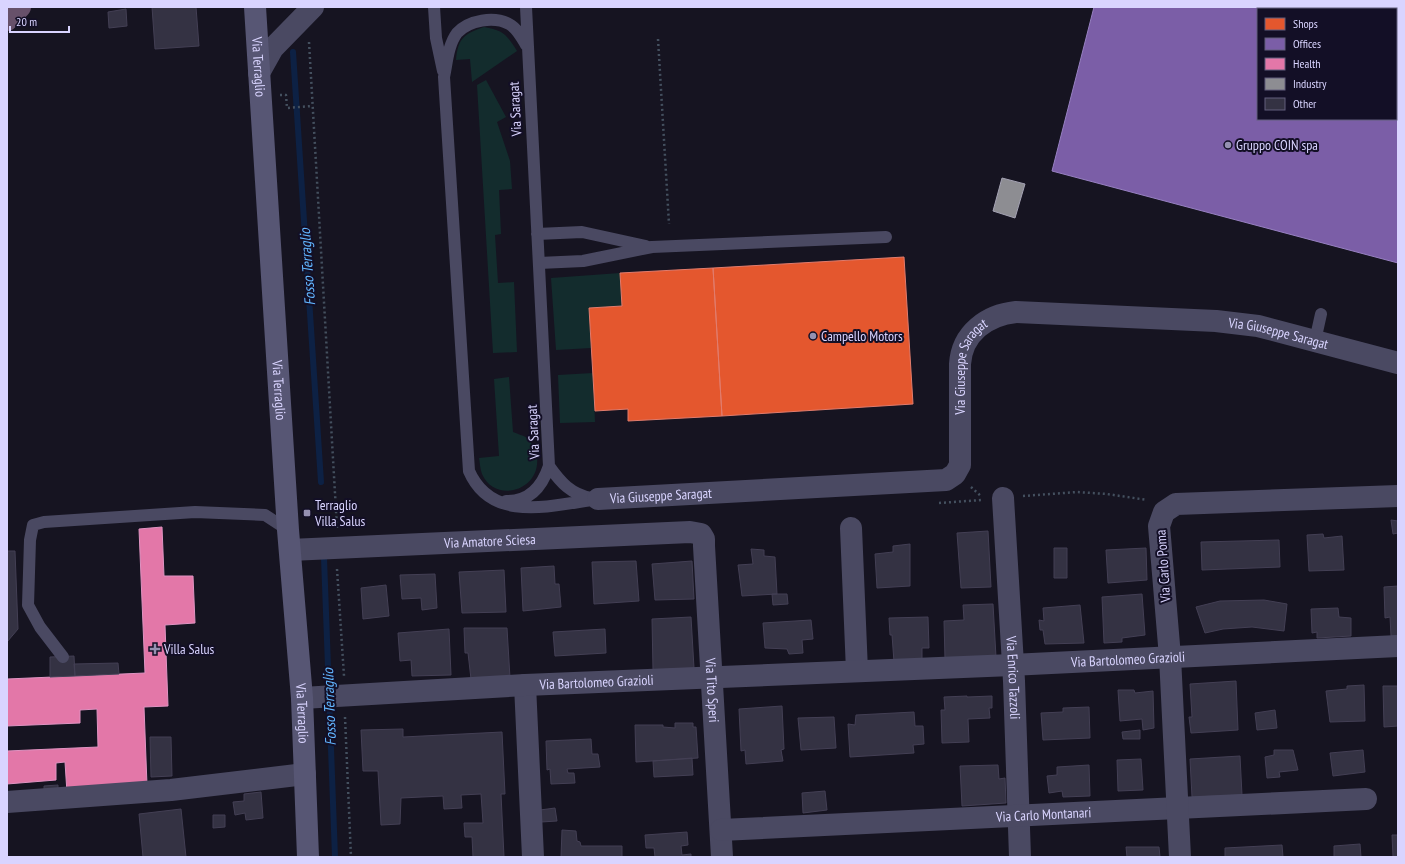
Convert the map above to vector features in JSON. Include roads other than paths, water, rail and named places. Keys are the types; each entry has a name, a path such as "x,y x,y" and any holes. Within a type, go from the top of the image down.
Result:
{"highway":[{"path":"7,20 20,7"}],"main road":[{"name":"Via Terraglio","path":"255,7 289,540 307,697 305,774 308,857"}],"street":[{"path":"259,73 273,48 313,7"},
{"name":"Via Giuseppe Saragat","path":"598,499 941,481 955,474 960,465 960,357 970,335 980,324 994,316 1016,312 1216,322 1258,326 1398,363"},
{"name":"Via Carlo Poma","path":"1180,857 1170,657 1159,526 1164,512 1176,504 1398,496"},
{"name":"Via Enrico Tazzoli","path":"1002,498 1012,666 1020,857"},
{"path":"851,528 857,671"},
{"name":"Via Amatore Sciesa","path":"289,540 337,548 690,532"},
{"name":"Via Tito Speri","path":"690,532 701,534 704,539 722,857"},
{"name":"Via Bartolomeo Grazioli","path":"307,697 525,685 1012,666 1398,646"},
{"path":"525,685 533,857"},
{"path":"7,802 172,790 305,774"},
{"name":"Via Carlo Montanari","path":"721,830 1018,817 1366,799"}],"lane":[{"path":"434,7 436,38 444,77 469,471 474,483 484,493 497,501 512,507 525,508 598,499"},
{"name":"Via Saragat","path":"497,501 520,500 534,492 541,484 549,466 526,46 526,7"},
{"path":"444,77 452,43 458,33 468,25 481,21 501,21 510,24 522,38 526,46"},
{"path":"537,234 582,232 652,248"},
{"path":"539,263 584,262 652,248 886,237"},
{"path":"1315,341 1321,314"},
{"path":"549,466 568,489 581,496 598,499"},
{"path":"62,657 40,627 28,605 30,540 33,525 44,522 195,512 265,515 289,540"}],"waterway":[{"name":"Fosso Terraglio","path":"293,52 321,482"},
{"name":"Fosso Terraglio","path":"324,558 335,857"}],"place":[{"name":"Gruppo COIN spa","path":"1228,145"},
{"name":"Campello Motors","path":"813,336"},
{"name":"Terraglio Villa Salus","path":"307,513"},
{"name":"Villa Salus","path":"155,649"}]}
